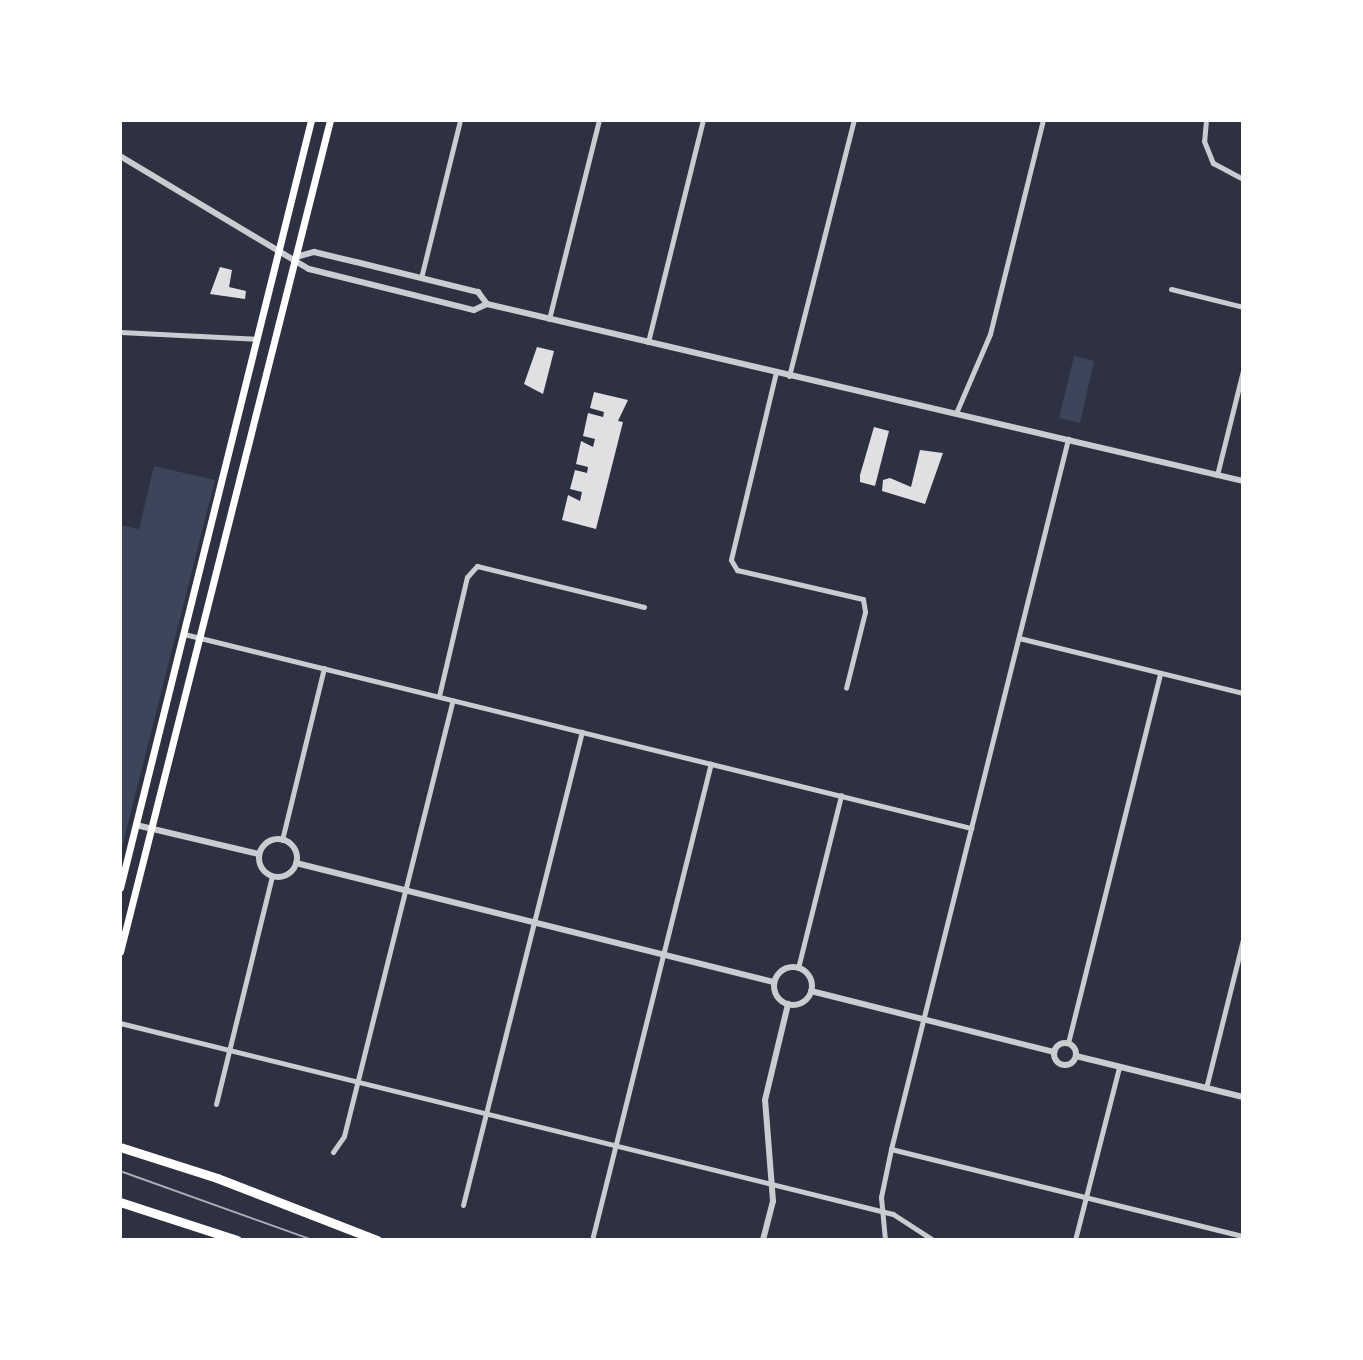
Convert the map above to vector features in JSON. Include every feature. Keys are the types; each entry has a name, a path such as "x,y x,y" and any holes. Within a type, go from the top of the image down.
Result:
{"highway":[{"path":"120,1147 217,1178 377,1240"},
{"path":"120,1202 237,1240"}],"main road":[{"path":"120,888 311,120"},
{"path":"120,952 330,120"}],"street":[{"path":"421,278 460,120"},
{"path":"549,319 599,120"},
{"path":"648,342 703,120"},
{"path":"789,376 854,120"},
{"path":"956,413 990,334 1043,120"},
{"path":"1206,120 1204,141 1213,163 1243,179"},
{"path":"120,156 296,257 309,269 474,310 487,304 1243,481"},
{"path":"296,257 314,252 478,292 487,304"},
{"path":"1171,289 1243,307"},
{"path":"120,332 256,339"},
{"path":"1217,475 1243,371"},
{"path":"776,372 732,564 737,570 865,602 846,688"},
{"path":"885,1240 880,1211 891,1149 1069,438"},
{"path":"439,696 474,567 485,566 644,607"},
{"path":"184,634 971,828"},
{"path":"1019,638 1243,693"},
{"path":"282,840 324,668"},
{"path":"1054,1052 1068,1043 1160,673"},
{"path":"333,1152 344,1136 453,700"},
{"path":"463,1205 582,732"},
{"path":"592,1240 711,763"},
{"path":"798,968 841,795"},
{"path":"136,825 259,854"},
{"path":"282,840 294,848 296,863 285,876 272,876 262,869 259,854 268,842 282,840"},
{"path":"296,863 774,982"},
{"path":"216,1104 272,876"},
{"path":"1206,1088 1243,940"},
{"path":"798,968 811,979 811,991 800,1004 788,1004 775,993 774,982 785,969 798,968"},
{"path":"811,991 1054,1052 1063,1065 1076,1056"},
{"path":"763,1240 772,1203 765,1100 788,1004"},
{"path":"120,1023 880,1211 908,1221 933,1240"},
{"path":"1068,1043 1076,1056 1243,1097"},
{"path":"1075,1240 1119,1067"},
{"path":"891,1149 1243,1236"}],"shaded area":[{"path":"1074,356 1094,361 1080,423 1059,418"},
{"path":"154,466 215,480 120,855 120,525 139,529"}],"building":[{"path":"220,267 232,270 229,287 246,291 245,299 210,294"},
{"path":"537,347 554,351 543,394 524,384"},
{"path":"594,392 628,400 618,421 623,422 596,529 562,520 568,495 580,501 582,492 570,489 575,470 587,473 588,467 576,464 581,441 593,447 595,439 583,436 588,413 603,417 604,412 590,408"},
{"path":"874,427 889,431 875,486 860,482"},
{"path":"920,450 943,453 925,504 882,491 883,480 890,478 911,487"}],"tram line":[{"path":"120,1171 313,1240"}]}
